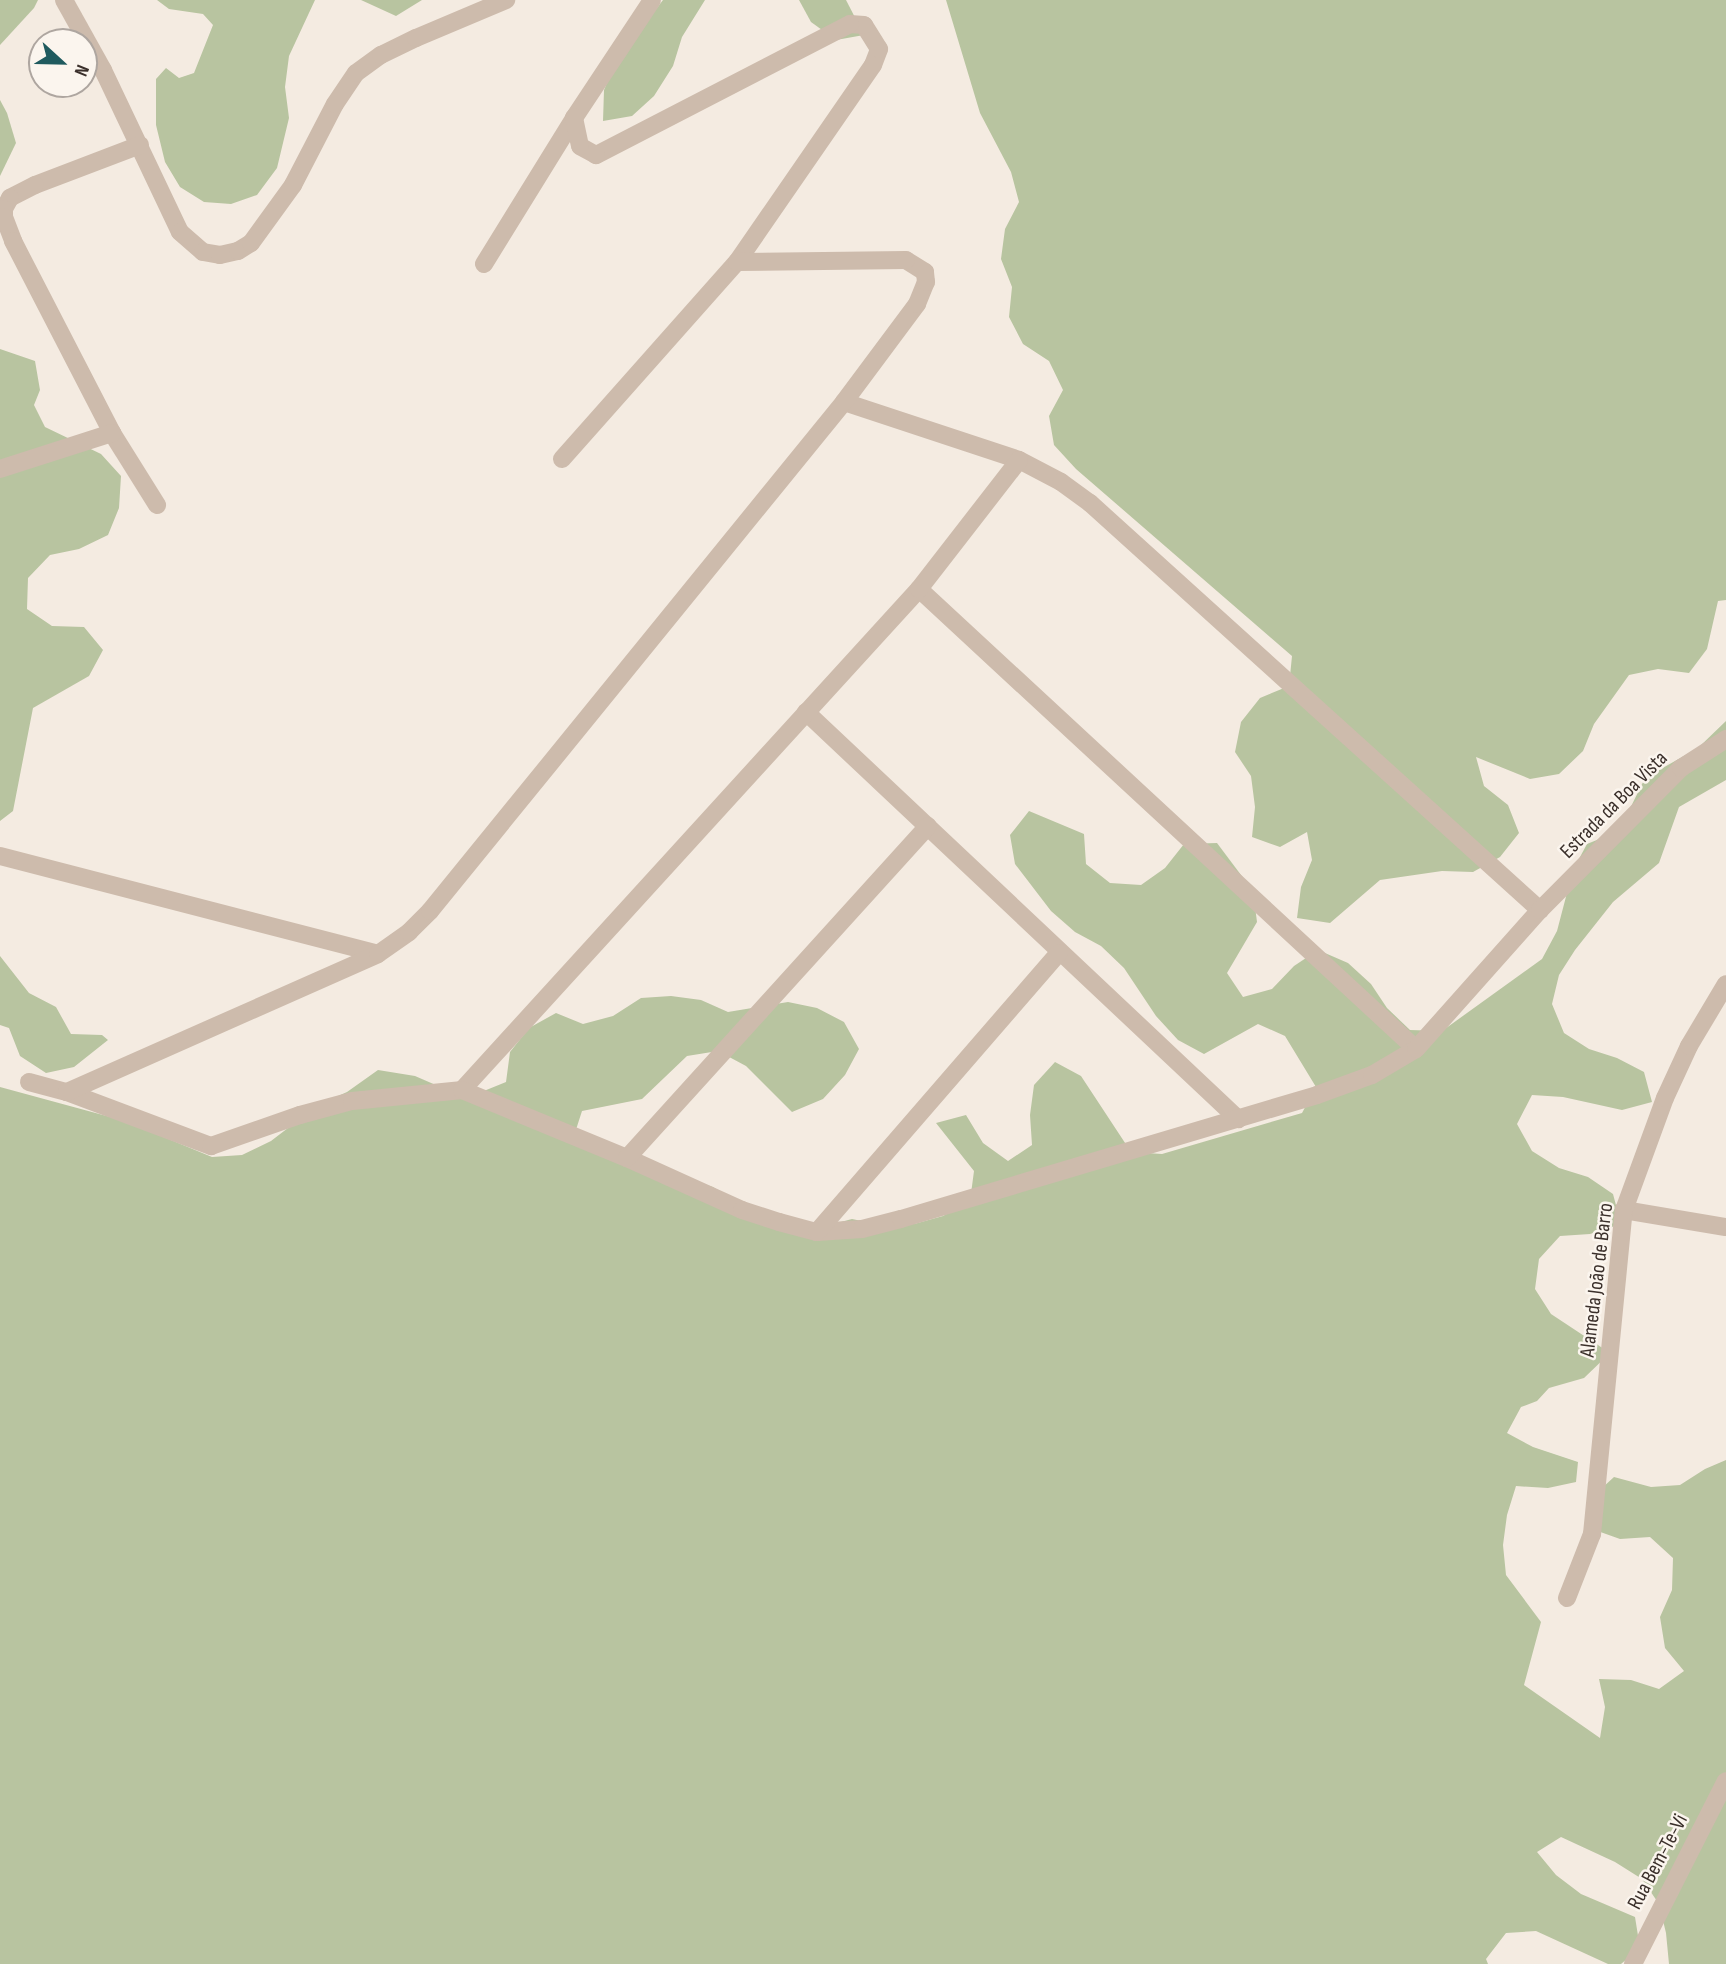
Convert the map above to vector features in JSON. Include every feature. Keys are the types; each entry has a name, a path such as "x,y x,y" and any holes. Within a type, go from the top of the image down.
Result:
{"street":[{"path":"64,0 140,145 180,232 192,245 220,255 238,251 251,243 293,185 335,104 356,74 381,55 506,0"},
{"path":"484,264 573,118 652,0"},
{"path":"562,459 737,262 877,57 876,41 864,25 850,23 596,155 580,146 573,118"},
{"path":"140,145 35,185 10,198 4,209 12,241 112,433 157,505"},
{"path":"66,1091 378,954 409,932 430,911 844,402 918,304 925,290 925,272 906,260 737,262"},
{"path":"844,402 1018,460 1061,481 1090,503 1540,911"},
{"path":"0,469 112,433"},
{"path":"462,1090 919,589 1018,460"},
{"path":"919,589 1416,1049"},
{"path":"806,712 1238,1119"},
{"name":"Estrada da Boa Vista","path":"817,1232 862,1229 901,1219 1238,1119 1372,1075 1416,1049 1540,911 1681,768 1726,739"},
{"path":"627,1158 928,826"},
{"path":"0,856 378,954"},
{"path":"29,1082 66,1091 211,1146 300,1115 352,1101 462,1090 627,1158 742,1210 817,1232 1059,953"},
{"name":"Alameda João de Barro","path":"1567,1598 1592,1534 1624,1210 1665,1098 1689,1046 1726,984"},
{"path":"1624,1210 1726,1227"},
{"name":"Rua Bem-Te-Vi","path":"1633,1964 1726,1781"}],"green space":[{"path":"0,0 38,0 34,8 0,45"},
{"path":"157,0 315,0 289,56 285,87 289,118 277,168 257,195 231,204 204,202 180,187 165,162 156,125 156,79 166,68 179,78 194,73 213,25 203,14 169,9"},
{"path":"361,0 422,0 396,16"},
{"path":"663,0 705,0 682,37 673,66 654,96 632,116 603,121 604,90 616,62"},
{"path":"799,0 846,0 864,35 836,40 811,22"},
{"path":"946,0 1726,0 1726,600 1718,601 1707,649 1689,673 1658,669 1629,675 1594,724 1583,751 1559,774 1530,779 1476,757 1484,786 1508,805 1519,833 1500,857 1473,872 1442,871 1380,880 1330,923 1297,918 1301,887 1312,860 1307,832 1280,847 1252,837 1255,807 1251,776 1235,752 1241,722 1260,698 1289,686 1292,656 1076,469 1054,445 1049,416 1063,390 1049,361 1023,344 1009,317 1012,287 1001,259 1005,229 1019,202 1011,172 980,113"},
{"path":"0,100 16,143 0,176"},
{"path":"0,349 35,361 40,390 34,405 45,427 101,454 121,476 119,508 108,535 79,549 50,555 28,578 27,609 52,626 84,627 103,650 89,676 33,708 13,811 0,821"},
{"path":"1726,721 1726,780 1679,807 1659,863 1613,902 1575,950 1559,975 1552,1004 1564,1033 1589,1049 1617,1058 1644,1072 1652,1102 1622,1110 1563,1097 1532,1095 1517,1124 1532,1151 1559,1168 1588,1177 1613,1194 1621,1224 1590,1234 1560,1236 1539,1259 1535,1289 1551,1314 1610,1353 1584,1378 1549,1388 1537,1401 1521,1407 1507,1433 1533,1447 1578,1462 1576,1482 1548,1488 1516,1486 1507,1515 1503,1545 1506,1575 1541,1622 1524,1685 1600,1738 1605,1707 1599,1679 1631,1680 1659,1689 1684,1671 1665,1648 1660,1617 1672,1590 1673,1558 1650,1537 1620,1539 1592,1529 1590,1499 1614,1477 1651,1487 1680,1485 1705,1469 1726,1460 1726,1964 1669,1964 1666,1933 1659,1904 1642,1879 1615,1862 1561,1837 1537,1852 1556,1875 1581,1894 1635,1917 1640,1948 1621,1964 1608,1964 1536,1931 1506,1933 1486,1959 1488,1964 0,1964 0,1087 125,1121 212,1157 242,1155 271,1141 318,1105 347,1092 378,1070 415,1076 445,1089 474,1095 506,1082 510,1052 529,1028 556,1013 583,1024 613,1016 641,998 671,996 701,1000 728,1012 788,1002 817,1008 844,1022 859,1049 845,1075 823,1099 792,1112 746,1066 718,1051 687,1056 642,1099 582,1111 572,1142 713,1187 766,1221 822,1227 852,1219 881,1225 914,1224 943,1216 970,1201 974,1171 936,1123 966,1115 983,1143 1008,1161 1032,1145 1030,1115 1034,1085 1055,1062 1081,1076 1131,1152 1162,1154 1302,1113 1316,1087 1285,1036 1258,1024 1204,1054 1178,1040 1156,1016 1124,968 1101,946 1075,932 1051,911 1015,864 1010,835 1029,811 1084,834 1086,864 1110,883 1141,885 1165,868 1184,844 1217,843 1253,891 1257,922 1227,973 1243,997 1272,989 1294,966 1318,950 1348,963 1371,984 1387,1008 1410,1030 1442,1031 1542,959 1557,931 1573,870 1587,844 1619,831 1645,778 1698,748"},
{"path":"0,956 29,993 56,1007 71,1034 102,1035 108,1040 74,1067 46,1073 20,1056 9,1028 0,1025"}]}
